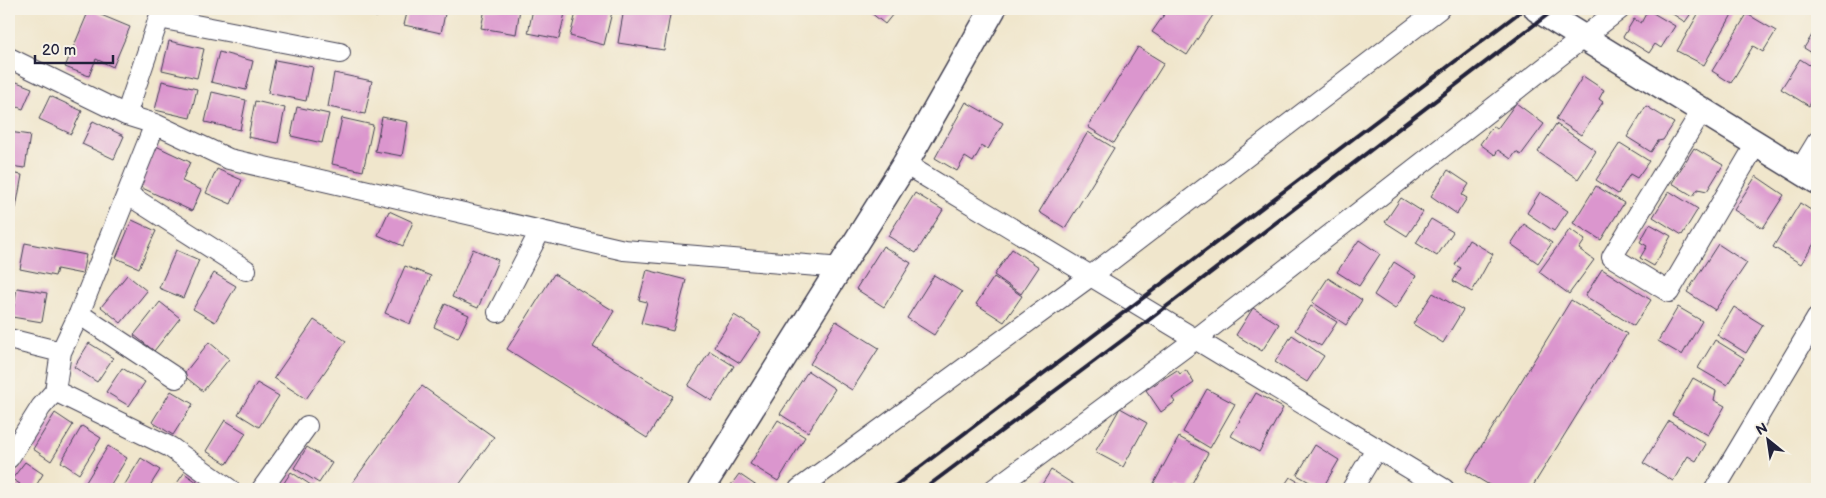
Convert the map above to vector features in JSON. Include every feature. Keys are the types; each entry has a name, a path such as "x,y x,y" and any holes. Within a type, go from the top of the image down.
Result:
{"street":[{"path":"701,489 842,268 905,164 993,9"},
{"path":"799,489 1092,275 1440,9"},
{"path":"1537,9 1808,175 1817,142"},
{"path":"994,489 1196,338 1620,9"},
{"path":"126,115 159,18 340,53"},
{"path":"9,58 126,115 155,124 229,159 624,250 842,268"},
{"path":"1703,109 1612,257 1669,292 1756,144"},
{"path":"9,458 41,406 55,391 61,352 79,314 155,124"},
{"path":"905,164 1092,275 1444,489"},
{"path":"127,194 246,270"},
{"path":"498,312 540,231"},
{"path":"79,314 176,378"},
{"path":"1715,489 1817,318"},
{"path":"9,339 61,352"},
{"path":"55,391 170,448 229,489"},
{"path":"262,489 307,426"},
{"path":"1352,489 1376,449"}],"building":[{"path":"338,9 379,9 377,17"},
{"path":"408,9 446,9 441,33 404,25"},
{"path":"485,9 520,9 516,34 481,28"},
{"path":"533,9 566,9 559,39 528,33"},
{"path":"577,9 599,9 612,12 604,45 570,36"},
{"path":"624,9 671,9 664,50 618,43"},
{"path":"866,9 897,9 885,24"},
{"path":"1168,9 1217,9 1187,55 1152,32"},
{"path":"1665,9 1694,9 1685,22"},
{"path":"1701,9 1735,9 1704,65 1677,51"},
{"path":"89,10 130,27 113,67 96,59 89,76 65,67"},
{"path":"1648,10 1675,26 1661,48 1655,44 1649,53 1623,37 1634,19 1641,23"},
{"path":"1747,14 1776,31 1763,52 1753,46 1731,83 1712,71"},
{"path":"1817,27 1817,56 1804,48"},
{"path":"169,41 204,49 197,78 162,70"},
{"path":"1138,47 1164,63 1114,143 1088,127"},
{"path":"219,52 253,61 246,90 211,82"},
{"path":"1800,59 1817,70 1817,92 1809,106 1781,89"},
{"path":"275,60 313,67 306,101 268,93"},
{"path":"334,73 372,81 365,114 328,107"},
{"path":"1583,76 1604,90 1599,99 1603,102 1581,135 1556,119"},
{"path":"9,79 32,88 23,109 9,104"},
{"path":"162,81 197,89 190,118 155,110"},
{"path":"212,92 246,100 240,130 205,122"},
{"path":"50,96 82,111 71,134 39,119"},
{"path":"255,101 285,108 278,143 248,137"},
{"path":"966,102 1003,123 988,149 982,146 973,162 965,157 957,171 935,158"},
{"path":"1516,103 1544,124 1521,155 1516,152 1511,159 1498,150 1495,155 1480,144 1493,126 1497,129"},
{"path":"1646,106 1674,123 1663,140 1658,141 1651,152 1627,137"},
{"path":"297,107 329,114 322,143 291,136"},
{"path":"382,117 408,122 402,156 375,151"},
{"path":"342,118 373,125 363,171 332,164"},
{"path":"93,121 124,136 114,159 82,144"},
{"path":"1556,124 1596,151 1578,179 1538,152"},
{"path":"9,132 30,135 25,168 9,166"},
{"path":"1088,132 1114,148 1065,228 1039,212"},
{"path":"1620,143 1649,161 1637,178 1630,174 1618,194 1596,180"},
{"path":"156,146 190,162 182,181 201,190 192,211 138,186"},
{"path":"1694,148 1723,165 1707,191 1698,189 1693,196 1672,183"},
{"path":"217,169 242,180 231,204 206,193"},
{"path":"1448,170 1469,184 1462,195 1467,198 1457,214 1431,196"},
{"path":"9,173 22,175 16,208 9,206"},
{"path":"1756,176 1784,195 1763,228 1734,210"},
{"path":"1596,186 1624,203 1601,240 1573,223"},
{"path":"1669,191 1698,209 1682,235 1653,217"},
{"path":"1540,192 1568,211 1554,231 1527,213"},
{"path":"915,193 943,210 916,253 888,236"},
{"path":"1401,198 1423,212 1407,236 1385,222"},
{"path":"1800,203 1817,214 1817,239 1801,264 1773,247"},
{"path":"389,211 413,222 403,246 378,235"},
{"path":"1431,219 1453,232 1437,256 1416,243"},
{"path":"132,220 156,231 139,268 116,258"},
{"path":"1524,224 1552,243 1538,263 1511,244"},
{"path":"1650,224 1671,236 1654,266 1640,258 1647,246 1640,242"},
{"path":"1570,229 1585,240 1579,249 1594,260 1569,294 1539,272"},
{"path":"1359,240 1380,254 1359,286 1337,272"},
{"path":"1469,240 1493,254 1472,292 1453,281 1461,268 1455,265"},
{"path":"25,243 86,255 82,274 57,269 55,276 20,269"},
{"path":"1718,244 1747,263 1715,310 1687,292"},
{"path":"883,246 911,263 884,307 856,289"},
{"path":"473,249 498,260 478,308 452,297"},
{"path":"1012,249 1039,267 1021,294 994,275"},
{"path":"176,250 199,260 183,298 159,288"},
{"path":"1394,262 1416,276 1395,309 1374,295"},
{"path":"405,266 431,276 410,324 385,313"},
{"path":"1602,269 1651,300 1634,326 1585,296"},
{"path":"647,270 686,280 673,331 641,323 647,302 639,300"},
{"path":"214,273 236,286 215,322 193,309"},
{"path":"554,274 614,311 593,346 673,396 647,438 507,349"},
{"path":"127,275 147,291 121,323 101,307"},
{"path":"934,275 962,292 934,335 907,318"},
{"path":"994,277 1022,296 1004,322 976,304"},
{"path":"1328,278 1362,300 1346,325 1312,302"},
{"path":"17,288 47,293 42,322 12,317"},
{"path":"1433,293 1463,310 1443,343 1413,324"},
{"path":"1571,300 1627,334 1531,489 1496,489 1466,471"},
{"path":"160,302 180,318 154,351 134,335"},
{"path":"445,304 469,315 458,338 434,327"},
{"path":"1311,306 1337,322 1321,346 1295,330"},
{"path":"1678,307 1702,321 1682,355 1658,341"},
{"path":"1734,307 1763,325 1746,353 1717,335"},
{"path":"1253,308 1279,324 1262,351 1236,335"},
{"path":"734,315 761,332 740,363 714,347"},
{"path":"314,320 346,341 306,399 274,378"},
{"path":"836,321 879,348 852,390 810,364"},
{"path":"1292,335 1324,356 1307,382 1275,362"},
{"path":"1715,340 1744,358 1727,385 1698,368"},
{"path":"209,342 229,359 203,391 183,375"},
{"path":"89,343 113,358 97,382 74,367"},
{"path":"710,351 734,366 712,401 688,386"},
{"path":"122,368 145,382 129,406 106,392"},
{"path":"1177,370 1180,374 1186,370 1194,383 1172,398 1175,402 1161,412 1146,390"},
{"path":"808,371 835,389 808,432 780,414"},
{"path":"1693,378 1716,391 1714,400 1725,406 1708,435 1672,415"},
{"path":"257,383 279,396 259,427 238,414"},
{"path":"422,386 494,437 456,489 348,489"},
{"path":"1207,389 1235,404 1210,448 1183,432"},
{"path":"171,391 193,404 173,435 152,422"},
{"path":"1256,393 1283,408 1259,452 1231,436"},
{"path":"1120,408 1147,423 1123,467 1095,452"},
{"path":"55,413 73,425 51,461 33,449"},
{"path":"225,420 246,433 227,464 206,451"},
{"path":"778,420 805,437 778,481 750,464"},
{"path":"1669,421 1706,444 1696,461 1688,456 1673,481 1643,463"},
{"path":"82,426 101,438 79,474 61,462"},
{"path":"1179,437 1208,453 1189,489 1177,486 1175,489 1161,489 1153,485"},
{"path":"1315,445 1339,460 1322,489 1297,475"},
{"path":"108,446 127,458 108,489 98,489 86,482"},
{"path":"307,447 332,463 319,483 294,468"},
{"path":"141,458 160,470 148,489 122,489"},
{"path":"25,462 43,474 34,489 16,489 20,484 12,479"},
{"path":"1051,470 1081,489 1039,489"},
{"path":"291,472 317,489 280,489"},
{"path":"184,473 207,489 173,489"},
{"path":"739,474 761,489 728,489"},
{"path":"1290,477 1311,489 1282,489"}],"railway":[{"path":"891,489 1524,9"},
{"path":"924,489 1124,339 1555,9"}]}
